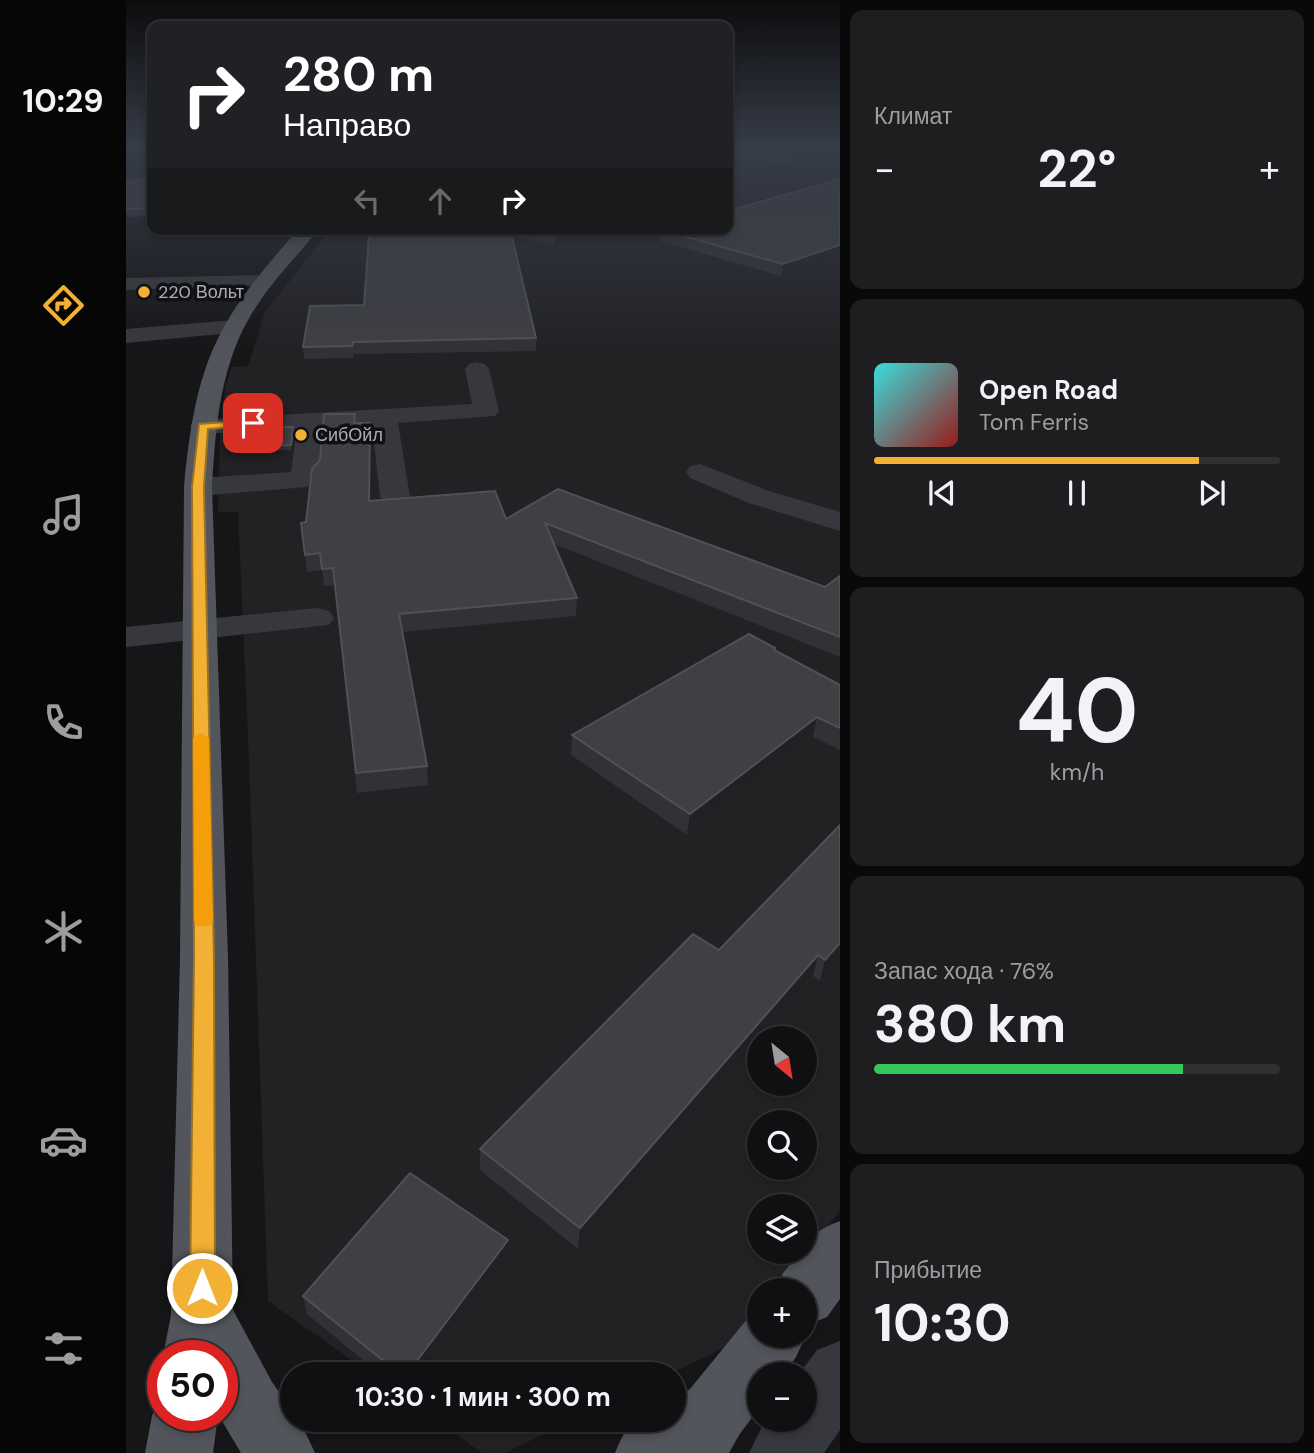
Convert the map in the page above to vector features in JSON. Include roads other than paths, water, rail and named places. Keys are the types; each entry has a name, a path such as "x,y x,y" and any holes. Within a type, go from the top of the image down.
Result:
{"main road":[{"path":"281,1453 199,1336 204,957 198,487 203,426 211,384 233,327 265,281 304,235"},
{"path":"817,1280 840,1250"},
{"path":"649,1453 704,1432 765,1348"},
{"path":"179,1453 183,1431"}],"street":[{"path":"126,284 265,281"},
{"path":"126,336 233,327"},
{"path":"203,426 275,441 311,420 486,411 477,369"},
{"path":"384,417 396,497"},
{"path":"198,487 297,481 305,476 311,420"},
{"path":"260,483 269,480 275,441"},
{"path":"700,472 759,497 840,522"},
{"path":"126,636 317,618"},
{"path":"783,1453 840,1373"}],"place":[{"name":"220 Вольт","path":"144,292"},
{"name":"СибОйл","path":"301,435"}]}
